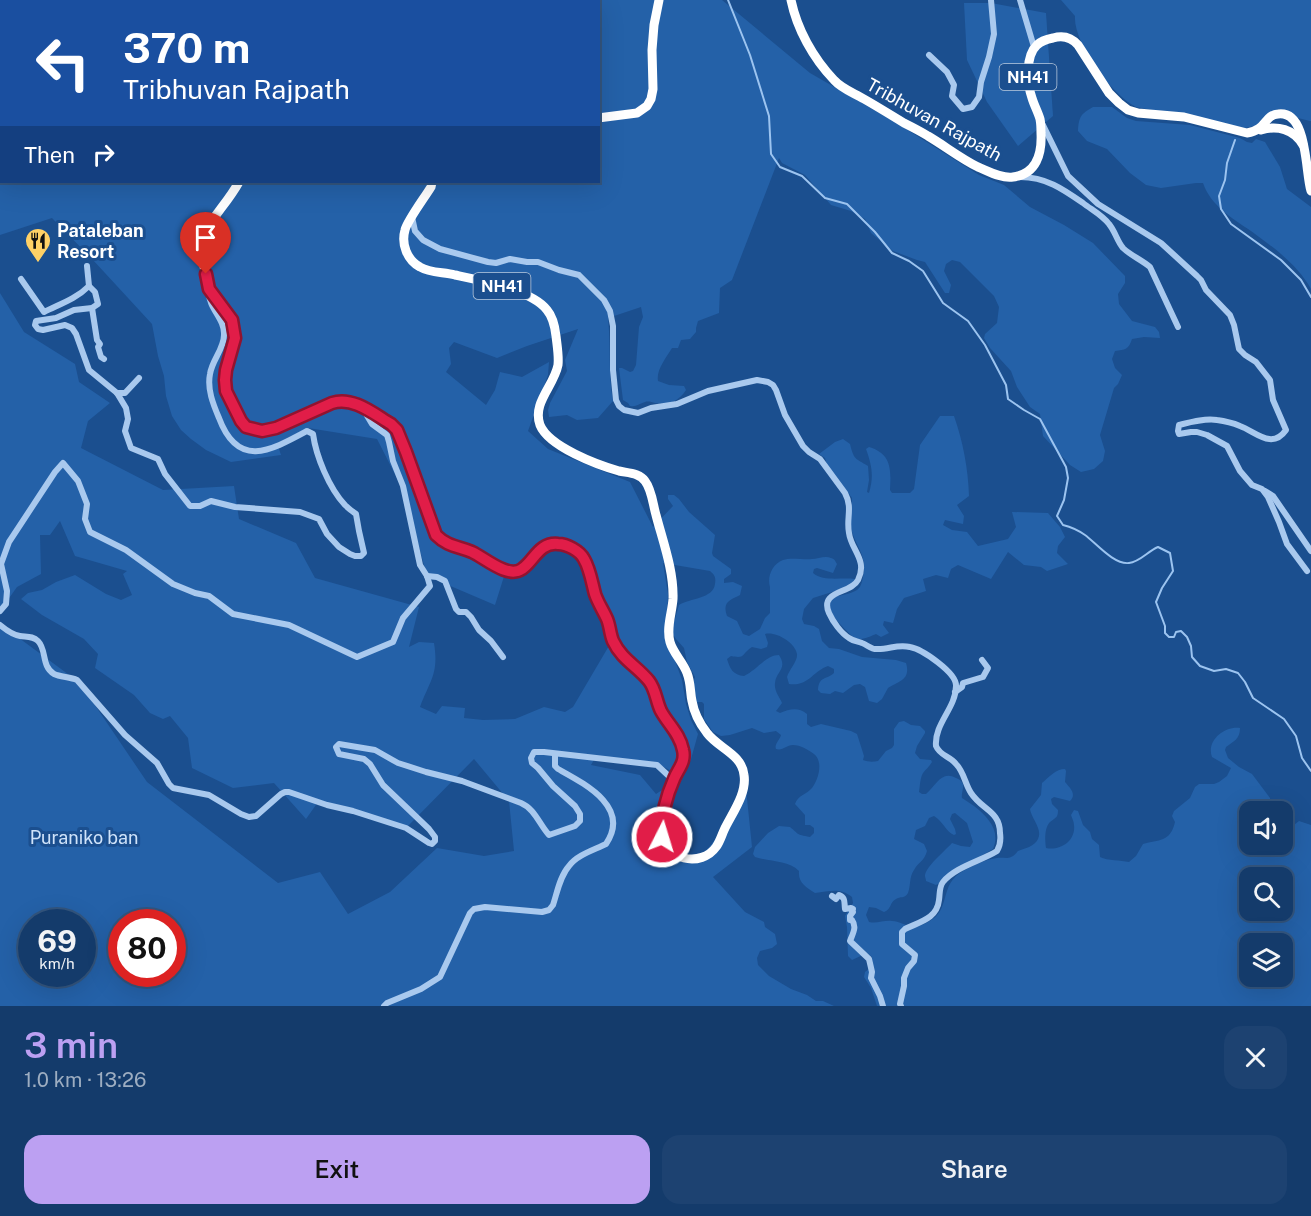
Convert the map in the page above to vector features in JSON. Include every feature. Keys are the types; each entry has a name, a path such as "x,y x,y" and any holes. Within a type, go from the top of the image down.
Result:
{"highway":[{"path":"600,118 638,113 647,106 651,99 654,25 659,0"},
{"name":"Tribhuvan Rajpath","path":"791,0 801,32 817,59 835,81 954,154 989,171 1008,177 1027,172 1035,166 1039,158 1042,143 1041,122 1029,84 1029,65 1034,47"},
{"name":"NH41","path":"1034,47 1058,37 1073,40 1114,98 1123,107 1133,112 1184,117 1247,133 1258,130"},
{"path":"1258,130 1273,115 1280,113 1298,124 1311,191"},
{"path":"1258,130 1269,127 1285,130 1297,137 1304,148"},
{"name":"NH41","path":"238,183 212,220 202,245 202,258 209,289 232,320 235,338 225,380 226,391 241,421 246,427 262,431 276,428 339,401 348,401 391,424 397,430 436,535 446,544 470,551 498,568 515,571 522,570 539,550 548,545 556,543 579,553 585,559 597,602 608,621 621,655 654,687 660,709 679,737 684,751 684,761 673,780 661,824 664,844 681,857 700,859 715,849 742,794 745,776 739,761 712,740 699,723 692,705 690,682 686,669 669,640 673,600 672,584 647,483 640,476 614,469 568,450 545,433 540,424 539,408 558,363 554,323 549,311 526,294 455,275 429,271 412,261 404,242 405,228 432,183"}],"street":[{"path":"929,55 947,72 954,85 952,96 963,109 972,107 979,97 981,82 990,57 994,34 991,0"},
{"path":"1020,0 1034,47"},
{"path":"1041,122 1068,176 1109,223 1125,250 1150,267 1178,327"},
{"path":"1014,177 1039,179 1054,184 1161,243 1201,280 1206,290 1230,315 1239,349 1256,362 1270,380 1273,400 1286,430 1275,439 1263,438 1241,426 1214,419 1179,425 1179,434 1191,432 1207,435 1227,446 1240,471 1252,485 1273,496 1311,551"},
{"path":"412,217 415,231 423,240 440,249 488,262 496,263 510,259 538,262 579,275 604,300 610,311 613,326 616,400 624,410 638,412 677,404 708,391 757,380 773,385 785,415 803,446 820,459 848,499 849,534 858,552 861,568 856,583 832,595 829,599 829,614 848,637 872,649 903,645 914,648 949,671 954,677 957,685 955,693 938,732 936,746 940,753 957,764 972,795 997,819 1000,825 1000,846 995,853 961,869 945,880 934,914 902,932 902,944 915,955 914,962 908,968 904,978 901,1006"},
{"path":"87,266 89,286 95,292 98,304 92,308 74,310 56,318 36,321 35,325 38,329 43,330 65,325 72,328 89,370 117,393 126,408 128,420 125,431 131,448 158,459 165,474 190,506 200,506 211,501 235,507 300,512 319,519 327,534 339,547 350,554 361,556 364,553 356,514 345,505 327,478 315,448 313,434 307,431 267,451 240,448 233,444 224,432 210,396 210,374 223,343 224,334 222,322 211,305 209,289"},
{"path":"21,279 44,312 73,298 89,286"},
{"path":"92,308 97,339 100,344 98,347 104,359"},
{"path":"117,393 125,393 139,378"},
{"path":"0,611 6,604 7,591 1,564 9,542 63,463 78,481 84,496 87,504 85,519 90,532 126,550 173,584 209,596 233,614 289,625 357,657 393,642 404,618 430,586 420,565 403,486 393,461 387,435 372,424 363,408"},
{"path":"1262,489 1274,509 1287,544 1307,571"},
{"path":"427,576 438,577 445,581 456,609 459,612 466,612 471,617 479,630 503,657"},
{"path":"0,625 19,636 36,639 40,643 46,664 51,671 56,675 77,680 125,735 158,763 173,788 209,795 249,817 256,816 281,794 289,792 327,806 353,811 406,828 432,844 435,837 429,829 383,785 370,764 364,759 339,754 336,751 337,745 342,744 375,750 398,763 462,781 520,802 533,811 547,834 551,835 575,826 580,821 580,814 575,806 532,763 531,758 534,752 657,765 673,780"},
{"path":"955,693 963,683 983,677 988,668 982,660"},
{"path":"384,1006 421,990 440,977 474,909 485,907 542,912 549,910 569,866 609,840 614,826 612,811 587,786 555,766 555,754"},
{"path":"832,896 843,897 845,909 853,909 850,920 855,926 850,941 868,959 872,972 871,978 883,1006"}],"green space":[{"name":"Puraniko ban","path":"600,0 722,0 810,73 895,122 979,175 1004,185 1030,207 1093,243 1125,276 1125,283 1118,294 1119,304 1132,321 1155,327 1160,338 1132,339 1126,348 1115,351 1112,359 1115,368 1122,375 1114,388 1100,435 1105,451 1103,461 1094,469 1081,472 1070,465 1043,436 1040,414 1030,407 1017,387 1011,371 984,338 985,334 997,323 999,307 994,296 960,262 952,260 946,264 944,271 951,285 949,293 945,293 925,262 893,251 871,233 865,219 851,211 831,205 805,175 782,163 779,158 732,280 720,288 719,313 698,321 696,332 690,339 681,340 678,348 672,348 660,368 658,381 669,385 684,386 686,390 673,402 660,404 646,402 630,406 623,400 619,368 630,372 636,365 639,327 643,317 641,307 608,318 613,401 598,418 577,420 567,415 549,417 550,403 567,371 565,360 578,329 497,358 454,342 449,348 451,364 446,372 486,405 495,390 500,372 522,377 549,362 548,375 528,431 548,449 630,482 653,527 673,506 668,495 674,495 679,499 689,512 715,535 713,556 731,569 731,574 724,579 724,583 733,582 742,586 740,595 726,605 726,611 727,616 737,621 743,634 749,636 760,629 770,613 769,579 773,568 783,560 829,557 837,564 833,573 817,568 813,573 827,578 855,579 854,583 848,587 813,598 804,609 802,619 804,624 819,629 822,641 829,648 862,657 906,663 905,677 888,688 877,703 869,701 865,687 860,684 854,685 843,693 835,691 830,694 821,693 818,690 820,682 834,673 834,669 828,666 806,681 789,684 787,677 797,654 793,645 774,634 765,634 767,647 761,649 752,647 741,656 731,656 727,659 732,671 744,676 770,657 779,655 782,667 775,686 782,703 776,711 780,713 800,710 807,714 807,724 811,727 821,724 857,734 865,761 878,761 886,751 892,748 894,729 899,722 904,721 920,726 925,733 915,753 920,759 932,762 922,775 919,792 926,794 943,777 957,778 963,784 962,798 979,810 992,825 995,836 993,849 936,885 926,881 925,876 932,863 952,843 970,847 973,842 967,823 955,813 950,819 955,829 956,834 954,835 934,816 929,818 925,826 916,830 914,839 924,844 927,851 912,873 908,893 894,901 884,912 869,907 866,915 869,922 895,921 914,927 925,924 940,911 950,883 963,871 988,860 1011,857 1034,844 1038,839 1039,831 1030,809 1041,795 1042,783 1062,769 1066,771 1065,782 1073,796 1070,801 1054,797 1051,799 1058,813 1047,828 1046,848 1057,848 1070,840 1074,831 1071,815 1074,810 1078,811 1083,825 1099,845 1100,857 1129,862 1136,856 1143,844 1163,839 1170,834 1175,822 1172,816 1174,811 1190,798 1195,787 1199,784 1214,784 1227,776 1231,768 1212,757 1212,745 1223,732 1240,728 1238,737 1226,747 1228,758 1252,774 1270,801 1239,801 1239,855 1293,855 1293,826 1299,821 1311,825 1311,1006 877,1006 871,988 864,977 871,965 872,957 867,953 852,960 848,956 845,916 853,903 852,897 838,891 815,893 803,884 799,871 795,867 755,857 753,854 755,847 768,833 779,826 790,827 798,834 810,837 814,833 814,828 805,825 805,815 795,804 812,788 816,780 819,771 817,757 807,749 796,745 776,749 781,735 776,731 764,733 752,728 721,736 713,732 704,719 704,704 698,702 694,705 695,677 687,662 684,648 672,633 672,629 679,605 710,593 715,584 715,577 710,571 663,563 668,594 667,621 673,655 682,680 691,720 698,734 691,759 667,816 665,837 687,854 696,856 703,853 711,846 725,823 745,779 752,847 713,877 745,912 764,922 765,927 775,934 777,944 760,951 757,958 758,965 769,976 791,989 816,1001 823,1001 834,1006 0,1006 0,624 80,683 147,782 278,883 320,872 348,914 390,892 437,848 484,856 514,851 509,801 474,759 406,828 318,802 306,819 274,783 233,788 192,768 188,738 170,716 163,719 150,713 134,695 95,668 98,654 84,639 42,615 21,599 28,593 42,590 75,575 106,594 121,600 132,595 123,574 127,571 75,556 60,521 50,535 40,535 41,574 17,587 0,611 0,293 24,332 75,364 79,382 110,403 88,421 81,448 163,490 234,486 239,519 296,543 315,578 419,607 409,647 419,642 434,643 435,654 433,677 420,707 436,714 442,706 465,708 464,718 483,720 515,719 544,707 565,712 573,707 613,639 585,559 556,543 522,570 506,570 495,605 427,576 404,492 377,439 308,428 277,443 281,455 231,462 206,450 181,430 172,416 152,324 52,218 0,235 0,183 600,183","holes":["595,758 655,762 682,777 656,794 640,775 591,765"]},
{"path":"1061,0 1311,0 1311,121 1298,118 1288,110 1278,109 1260,125 1245,128 1136,107 1116,92 1096,67 1080,40 1075,16"},
{"path":"964,3 991,3 1046,13 1053,116 1018,146 987,102 967,60"},
{"path":"1093,107 1112,107 1127,118 1136,121 1190,125 1240,138 1247,142 1252,143 1256,139 1265,142 1280,167 1287,189 1311,207 1311,289 1306,280 1284,257 1217,205 1203,183 1161,188 1146,185 1130,173 1107,149 1087,141 1078,131 1079,122 1083,114"},
{"path":"940,416 954,416 968,475 969,496 957,505 964,516 963,524 945,520 943,525 952,530 967,532 978,546 1008,539 1016,527 1012,512 1048,513 1065,537 1058,546 1057,553 1068,564 1047,571 1041,567 1024,565 1008,552 991,579 958,565 951,569 948,578 936,575 923,579 926,591 904,598 897,609 893,623 884,621 883,625 889,633 881,637 876,634 857,639 838,622 829,607 834,597 857,590 863,579 863,558 851,528 852,498 827,465 825,458 819,454 843,439 850,444 856,458 868,466 867,492 869,493 872,471 866,449 869,447 877,450 886,458 890,469 892,493 910,493 914,489 920,445"}],"waterway":[{"path":"728,0 750,55 769,116 771,154 780,167 802,176 825,198 847,204 892,253 923,271 943,303 968,321 985,345 1006,385 1008,399 1040,419 1066,467 1068,478 1064,500 1057,516 1063,525 1082,533 1111,557 1123,563 1137,561 1158,547 1170,553 1173,571 1156,602 1165,626 1165,633 1169,637 1174,637 1176,632 1181,631 1191,646 1192,657 1200,666 1214,671 1226,669 1238,673 1253,698 1284,719 1296,736 1302,758 1311,771"},
{"path":"1235,140 1219,196 1221,209 1231,224 1281,260 1301,280 1311,297"}],"place":[{"name":"Pataleban Resort","path":"38,264"}],"route":[{"path":"206,274 209,289 232,320 235,338 226,370 226,391 246,427 262,431 276,428 332,403 348,401 391,424 397,430 436,535 446,544 470,551 498,568 515,571 522,570 539,550 556,543 566,545 585,559 597,602 608,621 621,655 654,687 660,709 679,737 684,751 684,761 673,780 664,809 661,824 662,837"}]}
